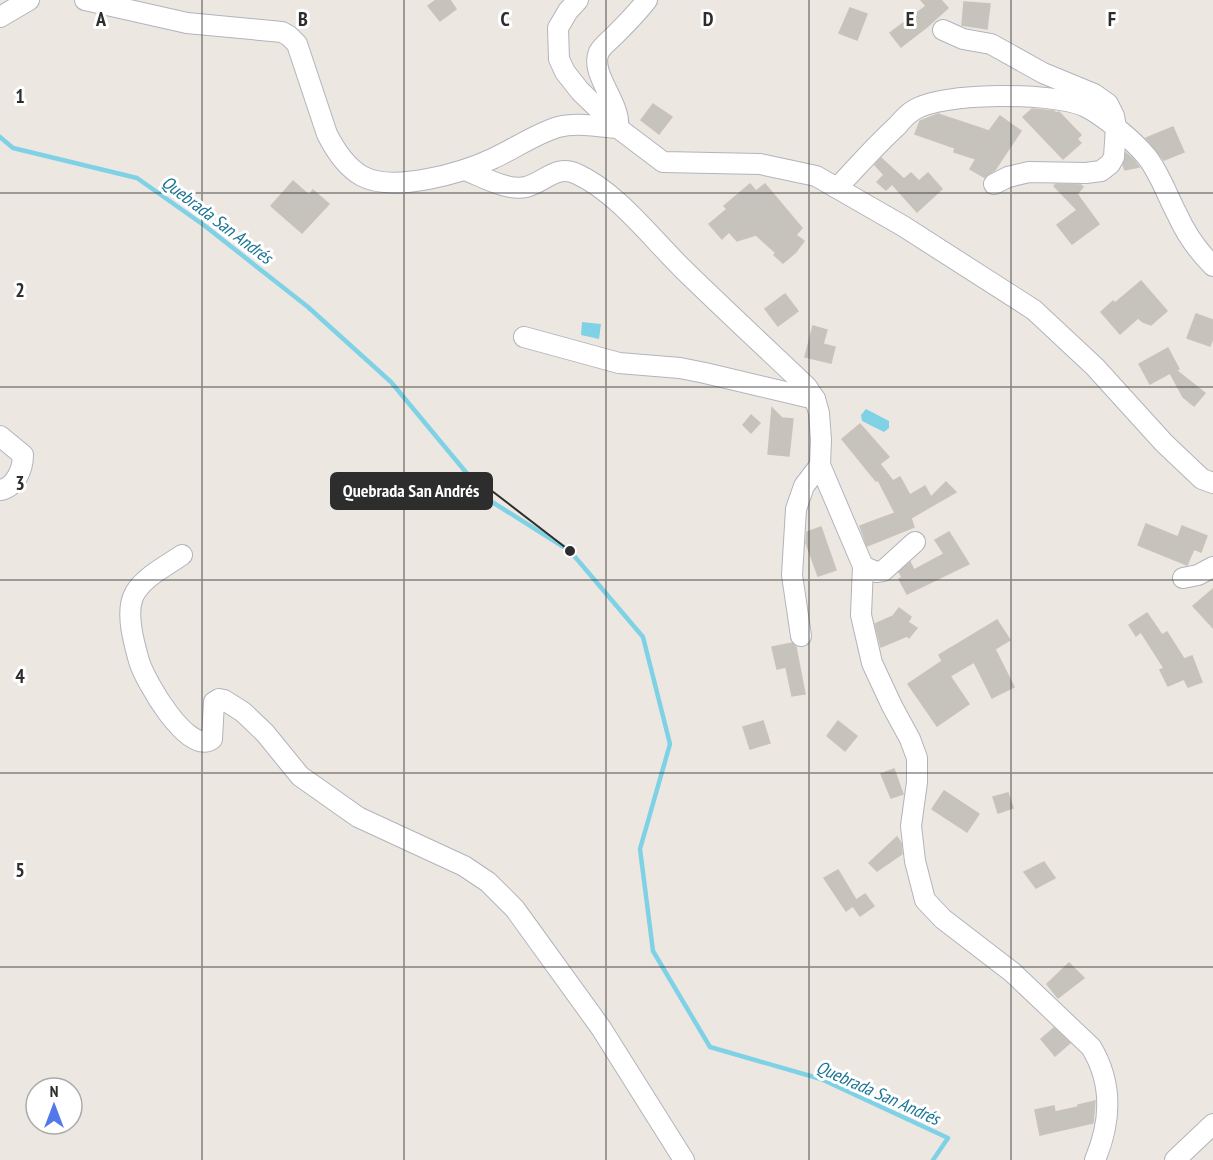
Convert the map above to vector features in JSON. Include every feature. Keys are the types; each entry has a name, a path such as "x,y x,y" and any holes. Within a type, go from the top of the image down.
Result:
{"street":[{"path":"0,17 29,0"},
{"path":"85,0 186,23 282,32 290,36 297,44 332,144 345,163 361,176 374,181 411,182 465,170 560,127 575,125 618,128"},
{"path":"578,0 558,28 559,59 565,72 580,91 618,128 663,162 760,164 816,176 903,226 1034,310 1095,367 1164,443 1202,479 1213,483"},
{"path":"618,128 618,116 599,71 597,60 600,51 647,0"},
{"path":"943,30 963,39 991,44 1043,73 1094,94 1108,104 1114,116 1116,127 1114,157 1110,164 1101,171 1029,172 1008,177 994,184"},
{"path":"837,188 882,139 912,111 929,102 990,96 1043,97 1083,106 1116,127 1147,158 1178,216 1206,260 1213,266"},
{"path":"465,170 518,187 526,187 558,171 565,170 579,174 616,201 684,270 807,387 815,399 821,440 820,465 863,566 861,615 872,663 910,738 917,758 917,782 911,826 915,861 925,900 943,919 1012,972 1091,1047 1098,1059 1106,1083 1108,1103 1106,1129 1095,1160"},
{"path":"524,337 619,363 680,368 815,399"},
{"path":"0,436 23,455 18,476 11,486 0,490"},
{"path":"801,636 792,575 796,509 804,486 820,465"},
{"path":"863,566 876,572 882,571 915,542"},
{"path":"182,555 140,585 133,597 130,614 140,663 170,717 188,735 201,742 208,742 213,732 214,702 224,700 243,712 265,733 300,776 358,816 464,866 488,882 515,909 601,1028 684,1160"},
{"path":"1183,578 1198,575 1213,567"},
{"path":"1175,1160 1213,1124"}],"water":[{"path":"582,322 601,324 599,339 581,335"},
{"path":"866,409 889,421 889,428 884,432 862,421 861,415"}],"building":[{"path":"436,0 450,0 456,9 440,21 428,6"},
{"path":"921,0 941,0 948,8 901,47 890,33 926,6"},
{"path":"964,2 990,4 987,29 962,25"},
{"path":"850,8 867,14 857,40 839,33"},
{"path":"653,104 672,117 659,134 641,120"},
{"path":"1032,109 1059,112 1081,135 1077,139 1081,143 1063,159 1023,117"},
{"path":"938,114 989,131 1000,116 1021,131 995,170 984,177 970,169 976,159 954,152 955,148 915,134 920,121"},
{"path":"1173,127 1184,152 1164,160 1146,138"},
{"path":"1126,153 1139,167 1125,170 1123,165"},
{"path":"881,158 904,179 911,173 919,181 928,173 942,189 917,212 892,184 886,190 877,182 884,175 875,165"},
{"path":"293,181 309,195 313,190 329,204 302,233 271,206"},
{"path":"750,184 756,191 765,184 802,228 796,235 804,241 796,252 783,263 774,255 776,253 756,235 737,241 729,232 722,239 709,224 727,209 724,206"},
{"path":"1056,184 1081,185 1083,187 1077,194 1099,224 1072,244 1057,225 1077,210 1054,186"},
{"path":"1141,281 1167,311 1151,325 1138,318 1120,334 1101,312"},
{"path":"785,294 798,311 778,326 765,309"},
{"path":"1196,314 1213,320 1213,338 1210,346 1187,338"},
{"path":"813,326 827,330 823,344 835,347 831,363 805,357"},
{"path":"1168,348 1179,369 1176,370 1205,393 1194,406 1183,397 1170,373 1150,384 1139,364"},
{"path":"772,408 782,418 793,419 789,456 768,454"},
{"path":"751,415 760,423 751,433 743,425"},
{"path":"860,424 889,457 880,464 893,481 900,477 910,495 925,486 931,497 946,482 956,492 911,518 914,527 867,546 860,526 895,513 878,480 876,481 842,439"},
{"path":"1146,524 1178,537 1182,526 1207,536 1201,552 1194,549 1187,565 1138,545"},
{"path":"821,527 836,570 818,576 806,543 807,532"},
{"path":"949,532 969,564 907,594 899,579 902,577 899,572 910,562 914,570 944,554 935,540"},
{"path":"1213,589 1213,628 1193,606"},
{"path":"899,608 911,617 908,622 917,628 909,638 907,636 881,647 875,624 893,616"},
{"path":"1147,613 1162,635 1167,632 1184,659 1192,656 1202,682 1188,687 1184,679 1168,686 1160,670 1164,668 1141,632 1136,636 1129,625"},
{"path":"997,620 1010,640 995,649 1014,687 992,698 974,662 950,676 969,704 937,726 908,684 942,661 939,655"},
{"path":"792,643 796,647 805,694 792,696 786,667 777,669 772,647"},
{"path":"763,721 770,743 750,749 743,727"},
{"path":"838,721 857,736 845,751 827,736"},
{"path":"894,769 903,794 891,798 881,774"},
{"path":"944,791 979,814 967,832 932,809"},
{"path":"1008,793 1013,808 998,813 993,797"},
{"path":"897,837 901,843 902,854 877,871 869,863"},
{"path":"1044,862 1055,878 1036,888 1024,872"},
{"path":"838,870 856,900 865,894 874,906 860,916 853,906 846,911 824,878"},
{"path":"1069,963 1084,978 1058,998 1047,984"},
{"path":"1054,1028 1070,1043 1055,1056 1041,1039"},
{"path":"1095,1101 1093,1123 1040,1135 1035,1110 1054,1106 1055,1112"}],"waterway":[{"name":"Quebrada San Andrés","path":"0,137 13,148 137,178 205,226 308,307 391,382 489,500 570,551 643,637 670,744 640,849 653,951 710,1047 821,1079 948,1138 933,1160"}],"place":[{"name":"Quebrada San Andrés","path":"570,551"}]}
